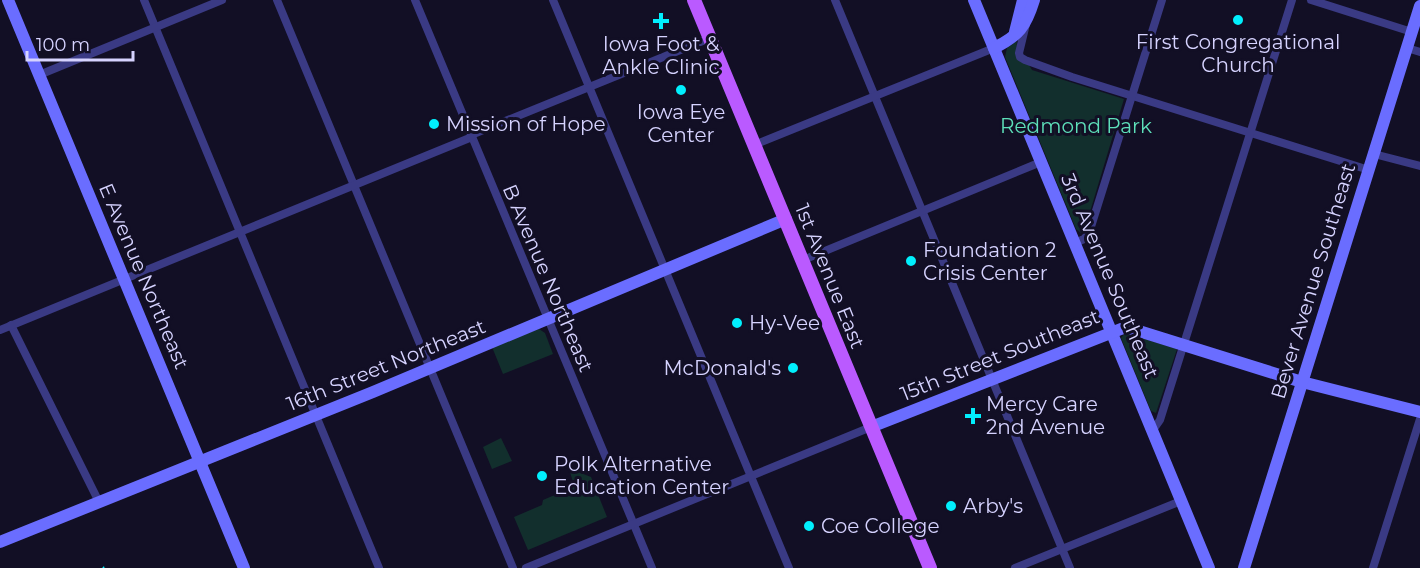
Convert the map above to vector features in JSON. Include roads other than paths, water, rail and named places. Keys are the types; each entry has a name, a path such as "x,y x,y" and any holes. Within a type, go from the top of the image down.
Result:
{"main road":[{"name":"1st Avenue East","path":"694,0 930,568"}],"street":[{"name":"E Avenue Northeast","path":"8,0 244,568"},
{"path":"144,0 379,568"},
{"path":"39,75 222,0"},
{"path":"277,0 513,568"},
{"name":"B Avenue Northeast","path":"415,0 652,568"},
{"path":"553,0 789,568"},
{"path":"835,0 1070,568"},
{"name":"3rd Avenue Southeast","path":"974,0 1209,568"},
{"path":"1011,39 1017,26 1023,0"},
{"path":"1034,0 1019,52 1020,57 1072,77 1369,170"},
{"path":"1075,243 1084,239 1089,233 1162,0"},
{"path":"1153,430 1160,420 1292,0"},
{"path":"1311,0 1412,32"},
{"name":"Bever Avenue Southeast","path":"1244,568 1420,6"},
{"path":"754,145 994,48 1011,39 1026,24"},
{"path":"0,330 710,38"},
{"path":"1407,48 1420,52"},
{"path":"1374,154 1420,166"},
{"path":"803,260 1041,162"},
{"name":"16th Street Northeast","path":"0,542 430,368 786,219"},
{"path":"11,325 99,502"},
{"name":"15th Street Southeast","path":"871,428 1123,327 1302,382 1420,412"},
{"path":"1373,568 1420,419"},
{"path":"526,568 871,428"},
{"path":"1015,568 1181,501"}],"place":[{"name":"First Congregational Church","path":"1238,20"},
{"name":"Iowa Foot & Ankle Clinic","path":"661,21"},
{"name":"Iowa Eye Center","path":"681,90"},
{"name":"Mission of Hope","path":"434,124"},
{"name":"Foundation 2 Crisis Center","path":"911,261"},
{"name":"Hy-Vee","path":"737,323"},
{"name":"McDonald's","path":"793,368"},
{"name":"Mercy Care 2nd Avenue","path":"973,416"},
{"name":"Polk Alternative Education Center","path":"542,476"},
{"name":"Arby's","path":"951,506"},
{"name":"Coe College","path":"809,526"}],"park label":[{"name":"Redmond Park","path":"1076,126"}]}
